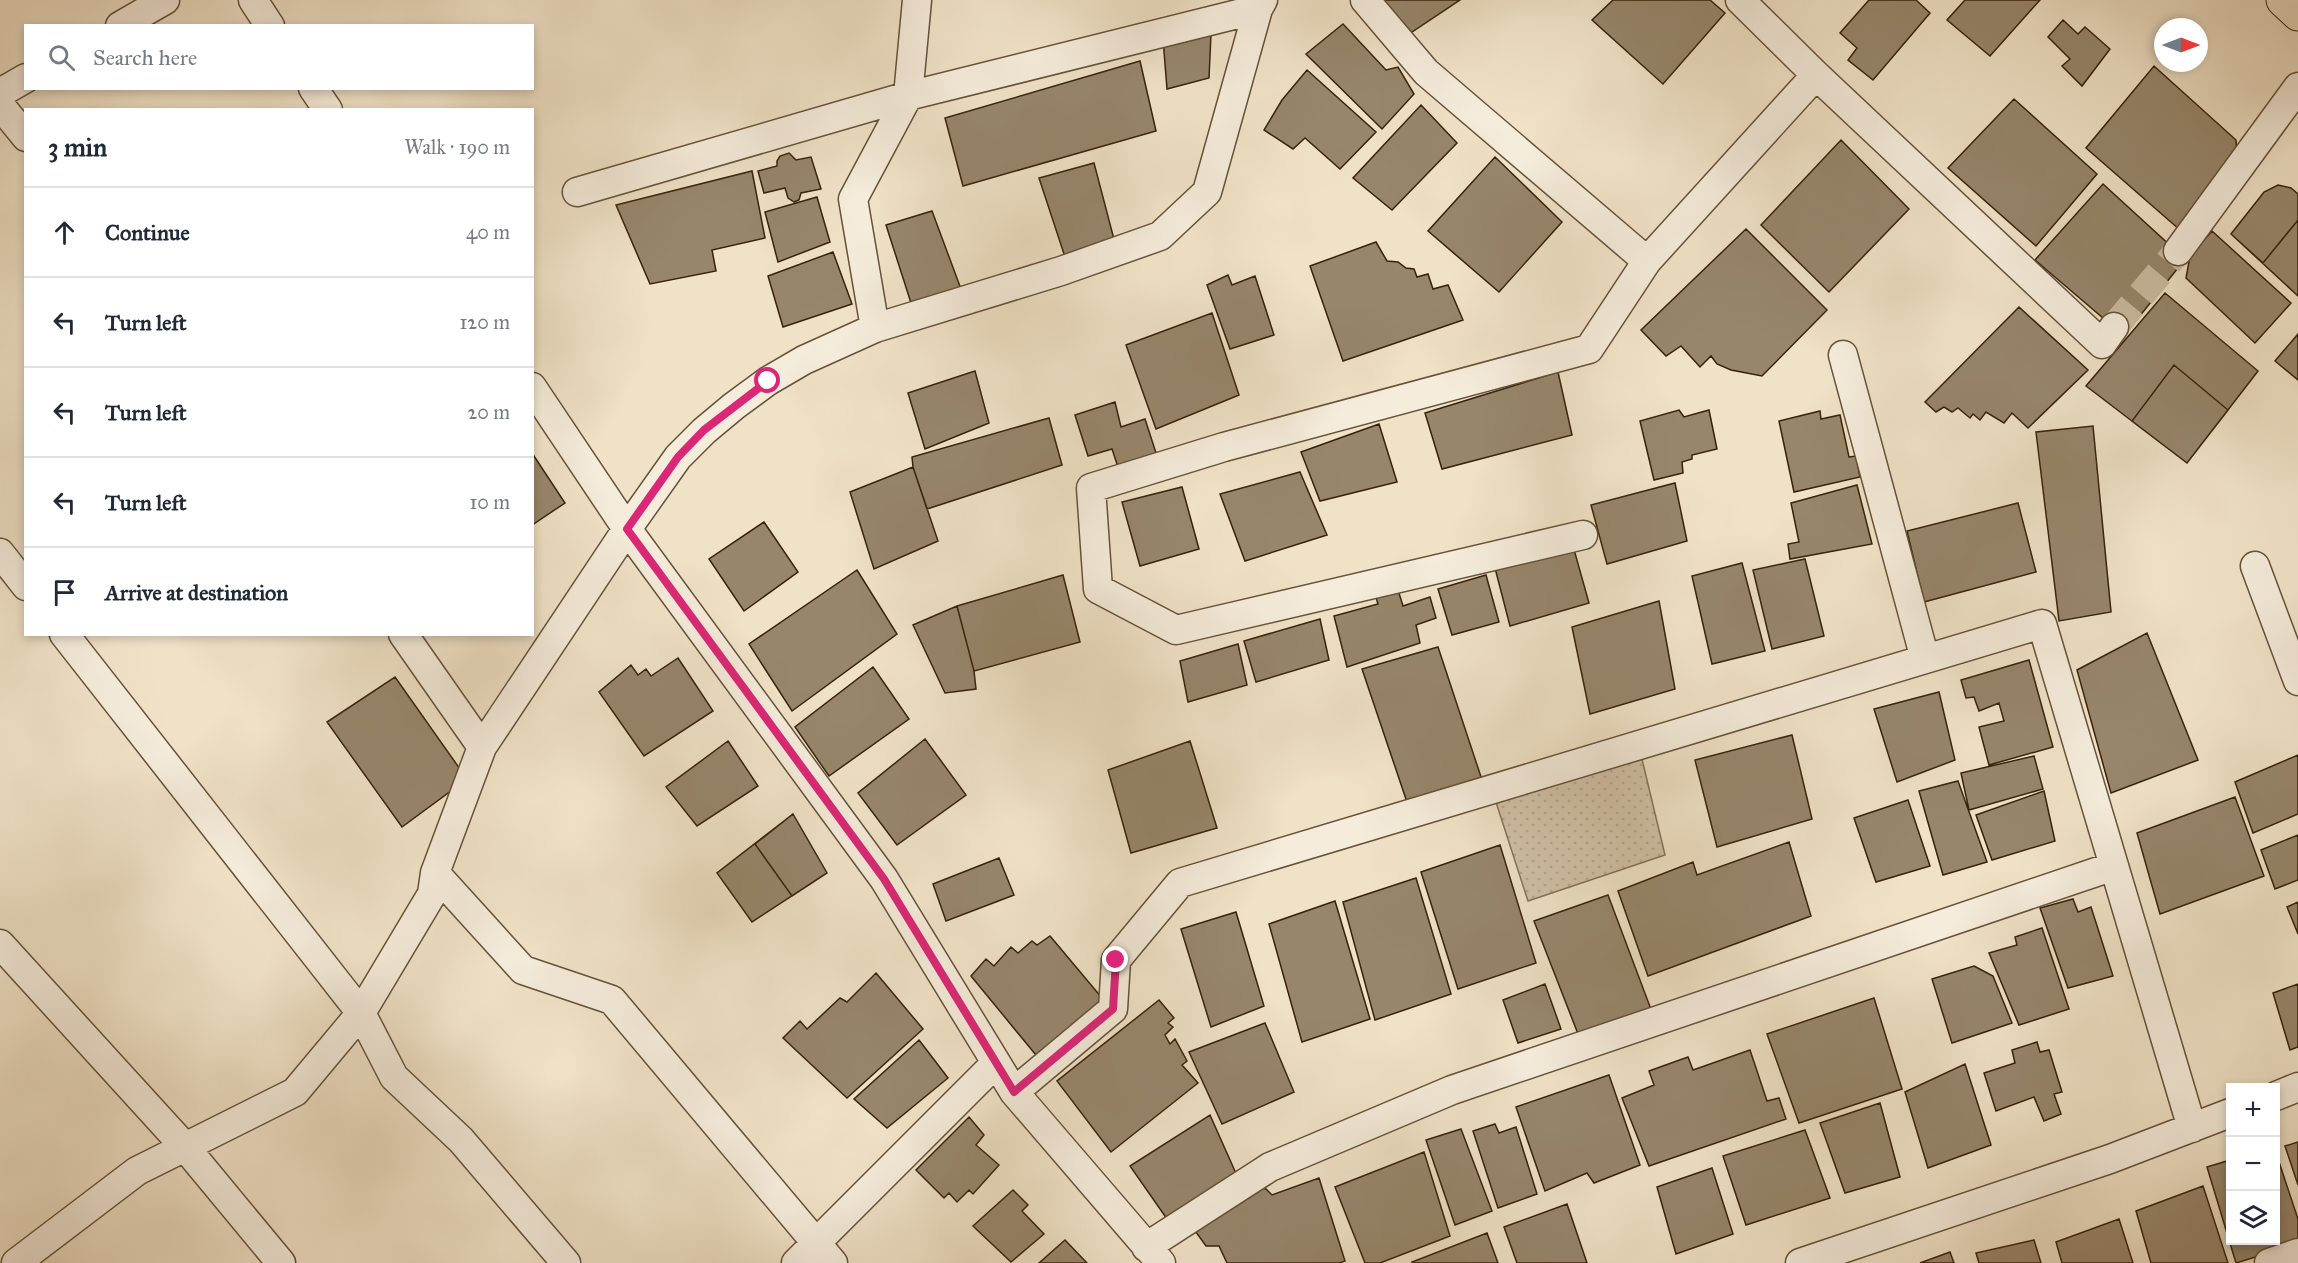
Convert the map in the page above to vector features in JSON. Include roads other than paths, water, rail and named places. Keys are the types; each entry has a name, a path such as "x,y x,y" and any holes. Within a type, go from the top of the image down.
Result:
{"main road":[{"path":"2283,0 2298,15"}],"street":[{"path":"123,24 165,0"},
{"path":"253,0 269,24"},
{"path":"875,328 853,199 908,96 917,0"},
{"path":"1365,0 1426,72 1647,261"},
{"path":"1740,0 1816,75 2102,344 2114,327"},
{"path":"577,192 908,96 1260,4"},
{"path":"16,1263 137,1171 295,1092 361,1013 432,894 435,873 482,747 627,529 678,457 704,430 768,381 804,360 875,328 1061,271 1160,236 1207,192 1260,4"},
{"path":"1583,535 1176,630 1098,590 1091,488 1224,447 1589,349 1647,261 1816,75"},
{"path":"0,93 24,79"},
{"path":"2178,251 2298,87"},
{"path":"0,105 24,135"},
{"path":"1843,355 1925,659"},
{"path":"534,390 627,529 884,879 1014,1092 1153,1255 1270,1167 1452,1090 2115,866"},
{"path":"0,553 24,583"},
{"path":"2255,566 2298,681"},
{"path":"1014,1092 1113,1009 1116,960 1180,883 2042,624 2192,1128"},
{"path":"66,636 361,1013 394,1077 461,1140 566,1263"},
{"path":"404,636 482,747"},
{"path":"435,873 523,970 612,1000 815,1256 996,1063"},
{"path":"0,944 185,1147 281,1263"},
{"path":"2280,1094 2298,1087"},
{"path":"1800,1263 2110,1159 2226,1115"},
{"path":"2270,1263 2298,1253"},
{"path":"0,1257 6,1263"}],"tunnel":[{"path":"2114,327 2178,251"}]}
